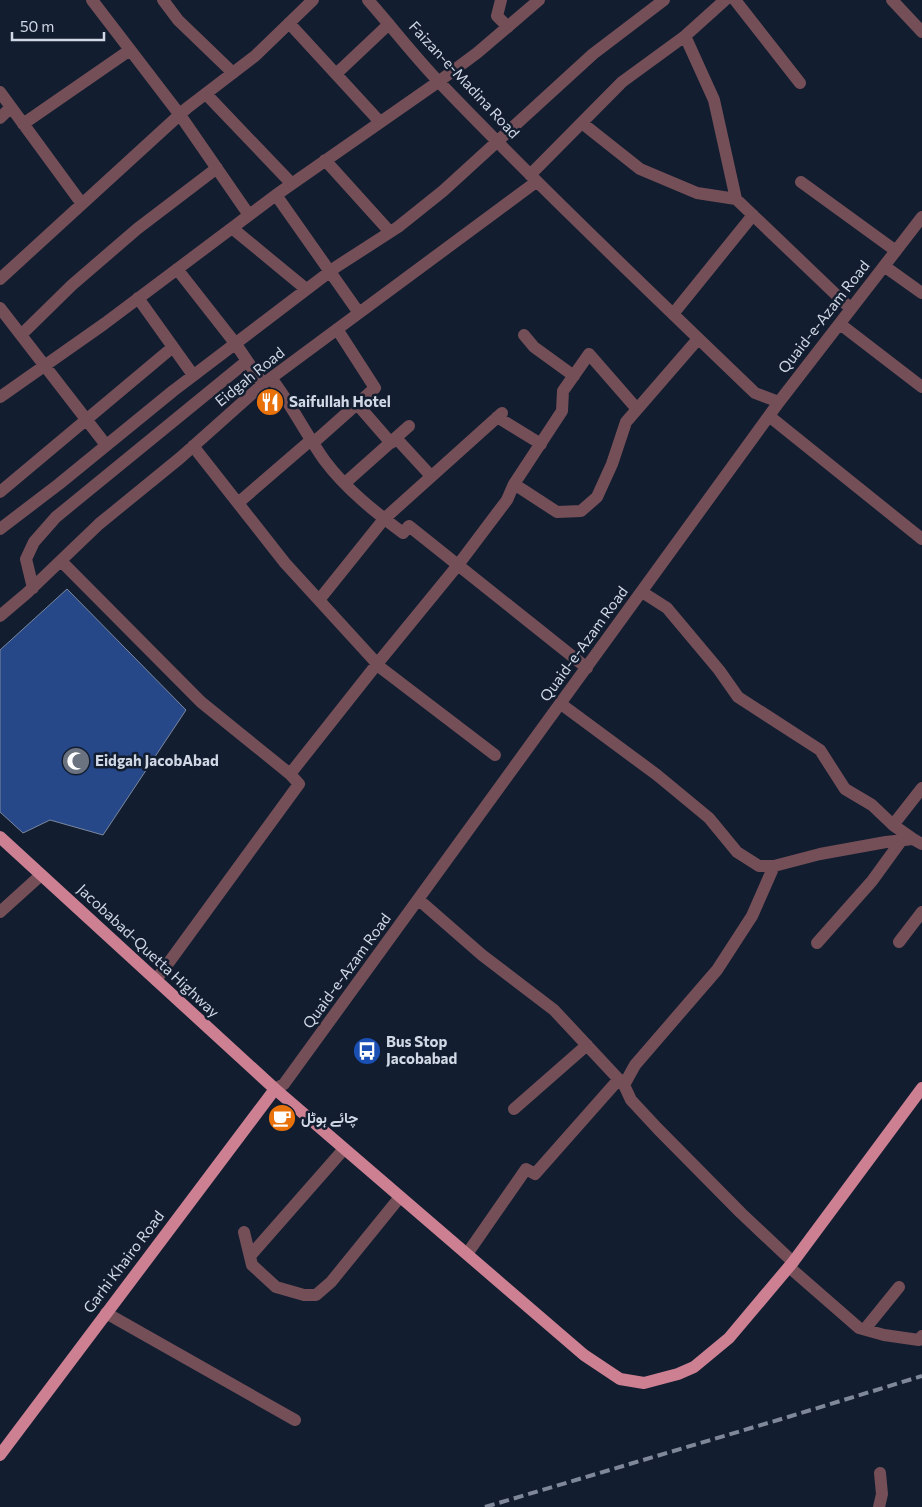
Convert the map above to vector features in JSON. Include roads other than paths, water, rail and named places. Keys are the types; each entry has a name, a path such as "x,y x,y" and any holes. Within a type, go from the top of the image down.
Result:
{"main road":[{"name":"Jacobabad-Quetta Highway","path":"0,837 275,1089 584,1355 620,1379 644,1383 678,1374 694,1367 729,1338 791,1264 922,1088"},
{"name":"Garhi Khairo Road","path":"0,1455 275,1089"}],"street":[{"path":"92,0 180,115 249,215"},
{"path":"163,0 178,20 233,73"},
{"path":"0,279 180,115 254,56 313,0"},
{"name":"Faizan-e-Madina Road","path":"368,0 438,82 498,141 533,179 755,393 779,402"},
{"path":"501,0 497,16 508,27"},
{"path":"0,397 138,298 276,194 438,82 477,53 539,0"},
{"path":"0,529 59,484 193,375 330,271 390,232 444,191 593,54 664,0"},
{"name":"Eidgah Road","path":"0,616 33,588 99,524 193,446 267,381 533,179 582,123 622,82 685,36 725,0"},
{"path":"735,0 800,83"},
{"path":"892,0 922,32"},
{"path":"289,23 380,122"},
{"path":"336,74 389,24"},
{"path":"685,36 714,100 736,199 851,309"},
{"path":"23,124 130,50"},
{"path":"0,92 82,204"},
{"path":"206,94 292,184"},
{"path":"0,118 11,107"},
{"path":"582,123 640,169 698,193 736,199"},
{"path":"325,160 390,232"},
{"path":"21,335 72,285 137,229 217,168"},
{"path":"801,182 896,251"},
{"path":"276,194 359,313"},
{"path":"673,314 753,215"},
{"name":"Quaid-e-Azam Road","path":"275,1089 284,1084 419,900 779,402 922,217"},
{"path":"232,228 306,289"},
{"path":"884,266 922,293"},
{"path":"177,269 247,360 267,381 326,462 345,483 403,534 409,526 587,668"},
{"path":"138,298 193,375"},
{"path":"0,308 106,444"},
{"path":"840,324 922,387"},
{"path":"238,503 376,388 337,329"},
{"path":"524,335 534,347 574,376"},
{"path":"514,484 558,512 581,511 597,497 612,464 626,422 698,339"},
{"path":"0,492 173,347"},
{"path":"290,774 458,565 507,500 514,484 562,411 563,391 589,354 637,409"},
{"path":"33,588 26,559 34,542 56,517 247,360"},
{"path":"357,404 432,476"},
{"path":"319,600 384,519 499,415 540,444"},
{"path":"769,416 922,539"},
{"path":"345,483 409,426"},
{"path":"193,446 285,563 377,664 495,755"},
{"path":"61,560 201,702 290,774 299,784 156,980"},
{"path":"642,592 667,608 719,670 738,697 820,750 846,789 872,805 912,841"},
{"path":"561,704 657,775 709,818 737,852 759,866 774,866 820,854 912,841"},
{"path":"893,825 922,788"},
{"path":"816,943 872,881 912,841"},
{"path":"467,1254 526,1169 534,1174 622,1082 635,1064 717,970 752,916 774,866"},
{"path":"0,912 41,875"},
{"path":"419,900 482,955 554,1010 622,1082 631,1100 658,1129 791,1264 859,1328 884,1335 919,1340 922,1336"},
{"path":"899,942 922,912"},
{"path":"514,1109 587,1045"},
{"path":"250,1256 344,1149"},
{"path":"244,1232 252,1265 276,1287 304,1296 316,1295 331,1282 400,1197"},
{"path":"865,1329 899,1288"},
{"path":"106,1313 295,1420"},
{"path":"879,1507 882,1494 880,1473"}],"railway":[{"path":"485,1507 922,1376"}],"place":[{"name":"Saifullah Hotel","path":"270,402"},
{"name":"Eidgah JacobAbad","path":"76,761"},
{"name":"Bus Stop Jacobabad","path":"367,1051"},
{"name":"چائے ہوٹل","path":"282,1118"}]}
